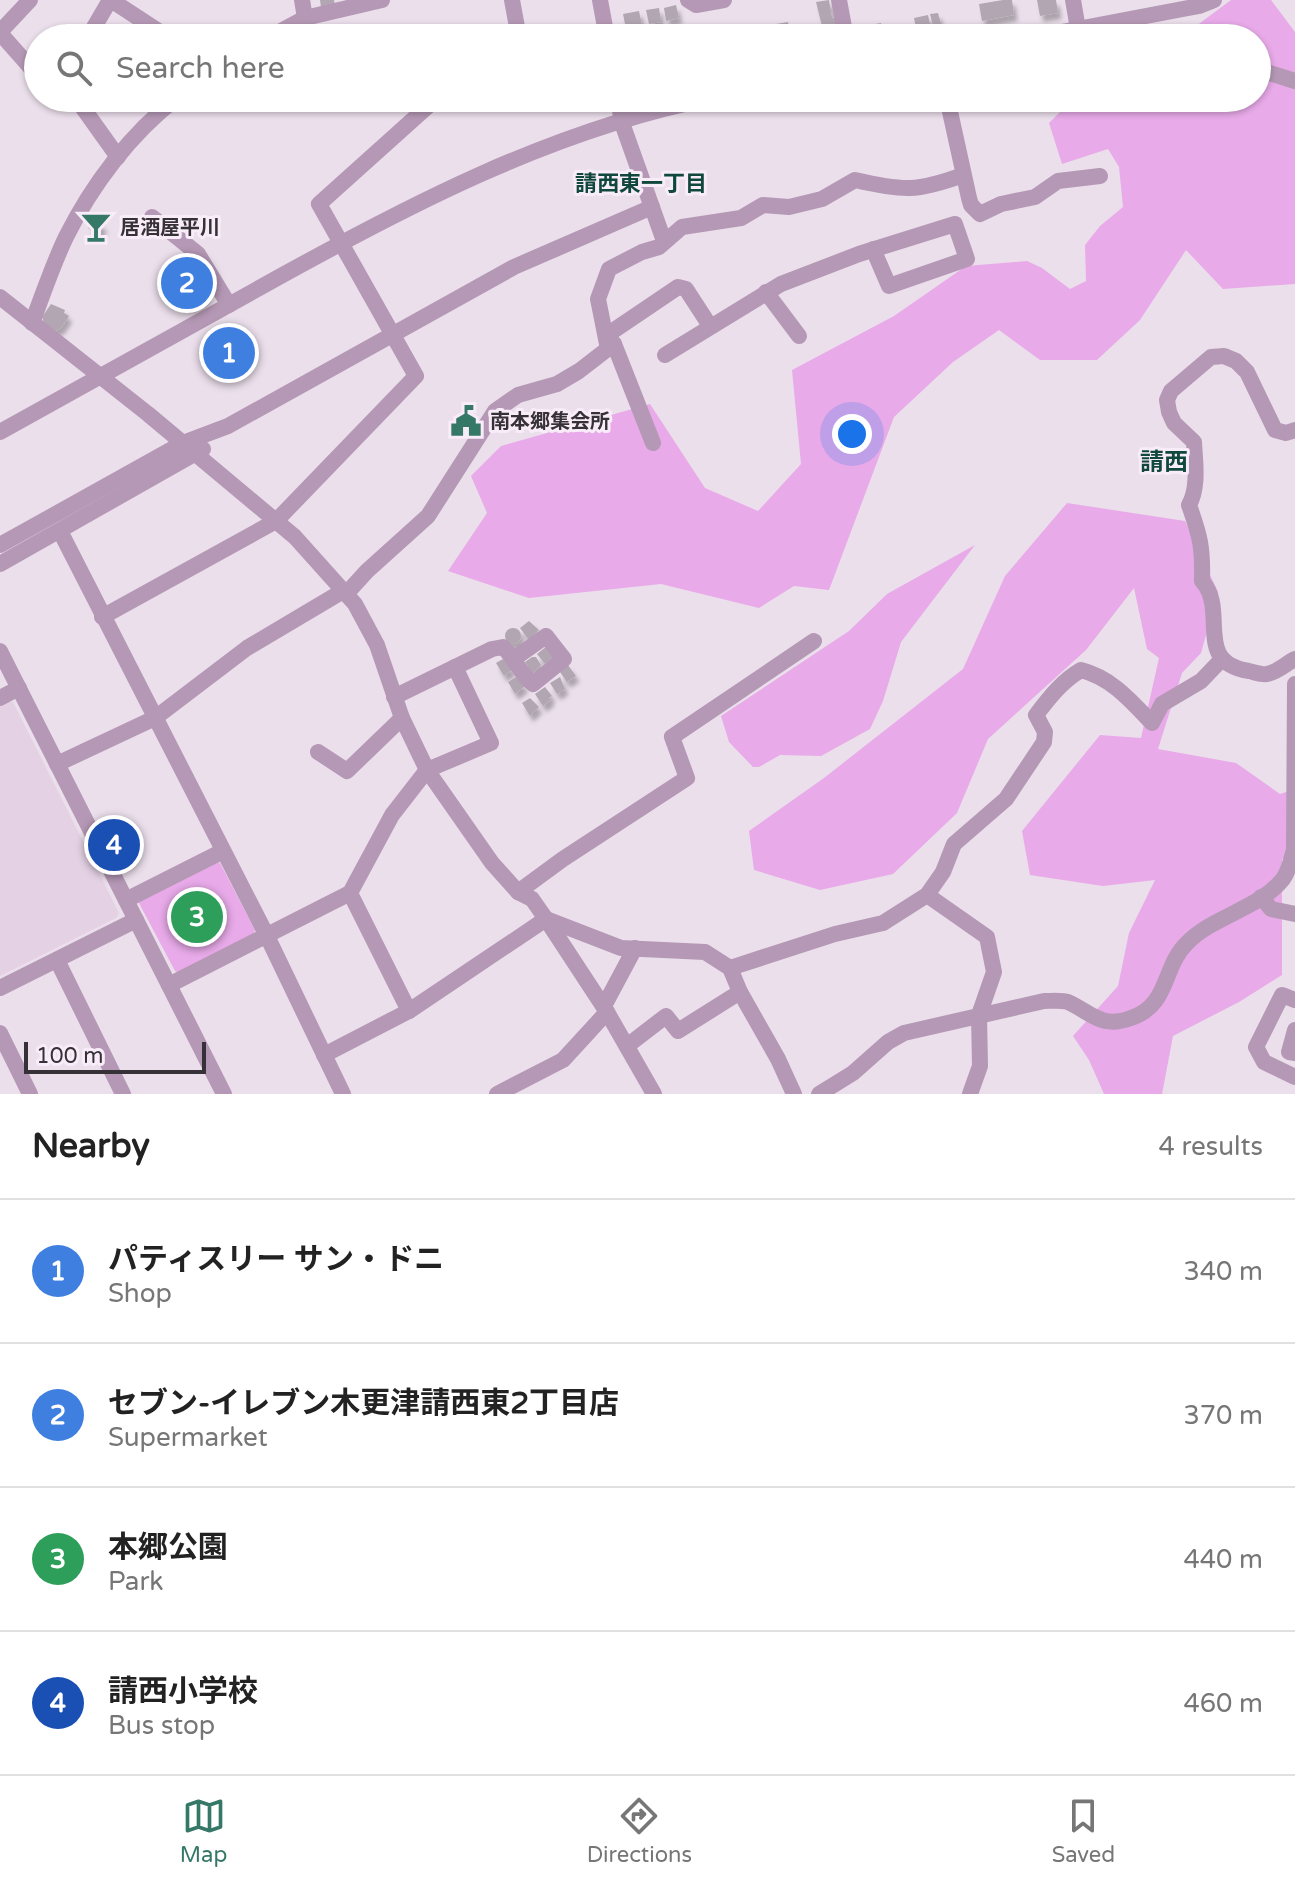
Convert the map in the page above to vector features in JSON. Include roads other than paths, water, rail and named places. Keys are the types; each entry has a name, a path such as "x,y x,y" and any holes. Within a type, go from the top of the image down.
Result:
{"street":[{"path":"24,60 0,32 30,0"},
{"path":"96,24 110,0 147,24"},
{"path":"302,0 305,18"},
{"path":"294,24 305,18 377,0"},
{"path":"512,0 516,24"},
{"path":"600,0 604,24"},
{"path":"688,0 696,5 724,0"},
{"path":"839,0 843,24"},
{"path":"1073,0 1077,24"},
{"path":"1104,24 1199,6 1214,0"},
{"path":"1271,73 1295,81"},
{"path":"86,112 118,157"},
{"path":"32,323 65,239 89,197 118,157 160,112"},
{"path":"102,617 276,521 416,376 319,204 421,112"},
{"path":"620,112 664,241"},
{"path":"0,432 340,244 491,170 622,123 662,112"},
{"path":"950,112 971,205 980,214 1001,204 1035,197 1058,181 1100,176"},
{"path":"653,443 610,339 598,299 609,269 659,247 682,227 741,218 763,205 789,207 822,199 855,180 897,190 929,188 963,175"},
{"path":"0,545 183,443 228,426 514,267 652,207"},
{"path":"152,217 198,254 229,305"},
{"path":"665,355 781,284 873,249 955,224 967,259 889,286 873,249"},
{"path":"57,764 155,718 247,648 345,592 428,516 458,474 495,411 518,395 557,384 579,371 610,339 678,287 686,289 710,326"},
{"path":"766,292 799,336"},
{"path":"3,304 100,376 295,537 355,604 377,645 402,718 427,770 492,863 518,892 532,899 605,1009 654,1094"},
{"path":"1295,430 1286,433 1275,430 1247,372 1236,361 1224,356 1211,357 1171,391 1167,400 1174,423 1194,442 1195,480 1193,499 1189,505 1203,548 1202,581 1208,588 1214,607 1212,639 1222,659 1238,669 1268,674 1295,659"},
{"path":"0,564 197,455 228,426"},
{"path":"60,531 267,936 343,1094"},
{"path":"518,892 687,778 672,737 814,641"},
{"path":"394,697 492,649 503,647 515,658"},
{"path":"0,651 224,1094"},
{"path":"730,968 835,934 883,923 927,895 943,872 954,844 1006,799 1044,742 1045,732 1036,715 1052,694 1081,670 1103,679 1125,694 1154,722 1162,704 1170,696 1201,681 1222,659"},
{"path":"169,985 350,893 392,815 427,770 491,743 455,667"},
{"path":"819,1094 853,1073 888,1042 904,1033 1044,1001 1067,1001 1105,1022 1130,1019 1150,1007 1165,989 1174,956 1189,940 1261,897 1286,876 1294,850 1295,684"},
{"path":"0,698 19,688"},
{"path":"318,752 347,771 402,718"},
{"path":"126,900 223,851"},
{"path":"350,893 409,1011"},
{"path":"927,895 987,937 994,972 979,1015 980,1066 970,1094"},
{"path":"1261,897 1271,909 1295,914"},
{"path":"546,919 621,948 705,952 730,968 794,1094"},
{"path":"324,1055 409,1011 546,919"},
{"path":"0,988 136,920"},
{"path":"497,1094 563,1060 605,1009 635,948"},
{"path":"57,960 123,1094"},
{"path":"627,1046 666,1016 678,1031 740,992"},
{"path":"1295,1000 1282,995 1256,1047 1264,1062 1295,1077"},
{"path":"1295,1030 1289,1052 1295,1053"},
{"path":"0,1033 30,1094"}],"place":[{"name":"居酒屋平川","path":"96,227"},
{"name":"セブン-イレブン木更津請西東2丁目店","path":"187,283"},
{"name":"パティスリー サン・ドニ","path":"229,353"},
{"name":"南本郷集会所","path":"466,421"},
{"name":"請西小学校","path":"114,845"},
{"name":"本郷公園","path":"197,917"}],"district":[{"name":"請西東一丁目","path":"641,183"},
{"name":"請西","path":"1164,462"}]}
